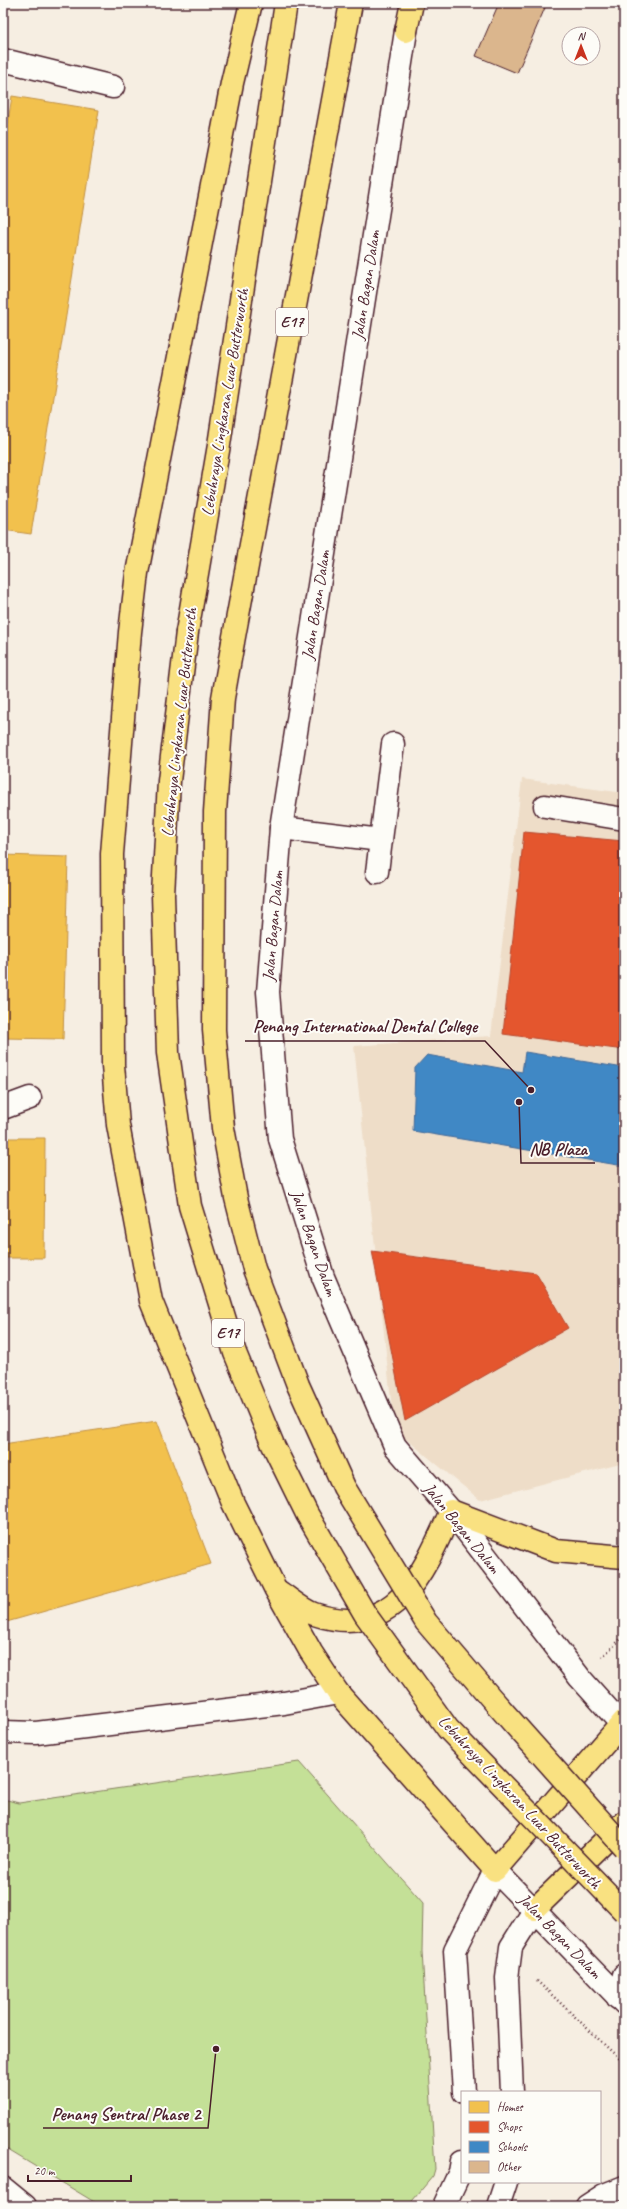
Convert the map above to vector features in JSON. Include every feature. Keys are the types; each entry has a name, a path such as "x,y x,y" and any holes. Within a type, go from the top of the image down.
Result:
{"highway":[{"path":"251,3 232,83 137,573 124,691 112,854 113,1066 118,1124 151,1301 233,1503 275,1588 311,1652 338,1693 495,1870 623,1724"},
{"name":"Lebuhraya Lingkaran Luar Butterworth","path":"286,3 219,445 187,632 169,781 163,895 168,1053 190,1206 235,1353 280,1459 307,1514 365,1614 448,1729 624,1912"},
{"name":"E17","path":"351,3 223,698 215,812 214,1030 223,1128 236,1198 254,1269 298,1385 344,1487 426,1622 491,1698 624,1847"},
{"path":"406,31 408,3"},
{"path":"406,31 412,3"},
{"path":"275,1588 312,1614 351,1622 382,1612 411,1588 430,1560 451,1511 556,1551 616,1558 624,1557"},
{"path":"535,1909 624,1822"}],"street":[{"name":"Jalan Bagan Dalam","path":"406,31 281,828 268,992 280,1139 323,1277 395,1446 451,1511 580,1678 623,1724"},
{"path":"3,60 113,87"},
{"path":"377,872 393,744"},
{"path":"545,806 624,819"},
{"path":"281,828 381,840"},
{"path":"3,1108 30,1098"},
{"path":"3,1732 36,1732 284,1703 338,1693"},
{"name":"Jalan Bagan Dalam","path":"495,1870 535,1909 621,2000"},
{"path":"464,2091 455,1950 495,1870"},
{"path":"512,2091 507,1978 510,1947 535,1909"},
{"path":"621,2000 624,1975"},
{"path":"444,2206 461,2167"},
{"path":"498,2206 506,2183"},
{"path":"587,2206 604,2195 624,2187"},
{"path":"3,2188 25,2206"}],"path":[{"path":"600,1659 624,1636"},
{"path":"533,1978 624,2063"}],"shaded area":[{"path":"522,779 624,793 624,1463 480,1500 394,1429 354,1046 491,1036"}],"green space":[{"path":"299,1762 423,1903 422,1951 435,2169 433,2176 408,2206 101,2206 3,2147 3,1799 19,1803"}],"building: Homes":[{"path":"12,96 99,110 31,534 3,530 3,154"},
{"path":"3,855 68,857 63,1039 3,1038"},
{"path":"3,1138 45,1138 44,1258 3,1258"},
{"path":"157,1421 211,1564 3,1623 3,1444"}],"building: Shops":[{"path":"524,832 624,841 624,1050 503,1034"},
{"path":"372,1251 536,1273 568,1328 405,1421"}],"building: Schools":[{"path":"525,1052 624,1068 624,1166 413,1131 415,1068 427,1055 522,1072"}],"building: Other":[{"path":"499,3 547,3 517,73 476,56"}],"place":[{"name":"Penang International Dental College","path":"531,1090"},
{"name":"NB Plaza","path":"519,1102"},
{"name":"Penang Sentral Phase 2","path":"216,2049"}]}
